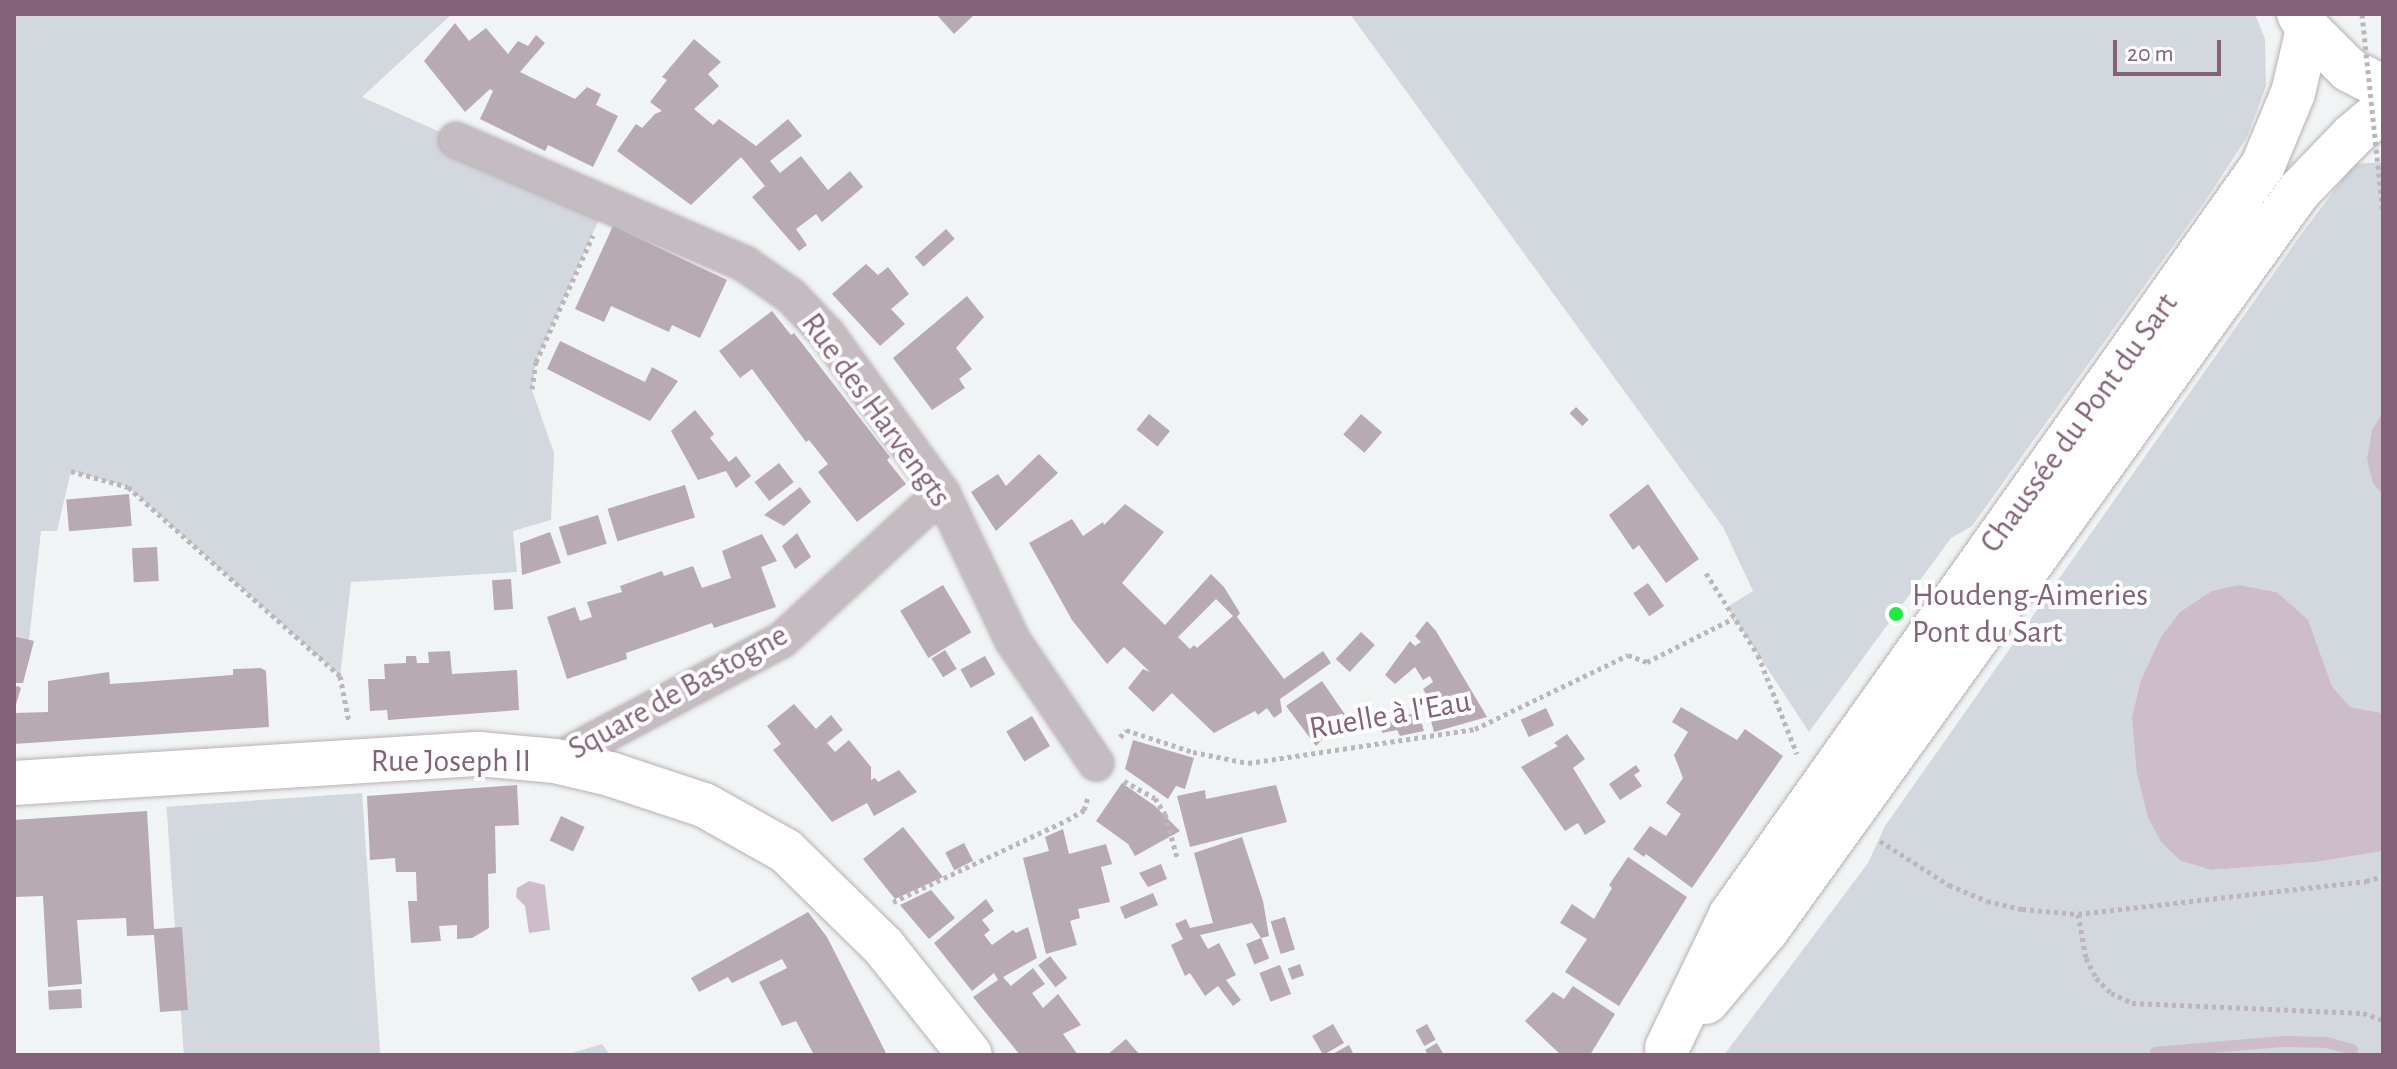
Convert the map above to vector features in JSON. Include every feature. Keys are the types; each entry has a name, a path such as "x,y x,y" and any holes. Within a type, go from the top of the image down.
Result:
{"main road":[{"path":"2303,21 2349,70 2383,87"},
{"name":"Chaussée du Pont du Sart","path":"1665,1052 1766,931 1830,808 2263,165 2293,93 2303,21"},
{"name":"Chaussée du Pont du Sart","path":"1830,808 2299,191 2353,135 2383,110"},
{"name":"Rue Joseph II","path":"14,783 479,754 555,761 662,790 744,825 786,851 883,946 970,1055"}],"street":[{"name":"Rue des Harvengts","path":"456,140 745,264 791,296 828,335 942,493 1013,641 1096,763"},
{"name":"Square de Bastogne","path":"555,761 782,640 942,493"}],"path":[{"path":"2362,14 2383,214"},
{"path":"532,389 536,362 605,206"},
{"path":"71,471 128,487 340,676 347,699 353,762"},
{"path":"1706,573 1758,655 1830,808 1949,885 1987,901 2022,909 2078,914 2366,881 2383,876"},
{"name":"Ruelle à l'Eau","path":"1096,763 1126,730 1193,752 1248,763 1475,729 1628,655 1647,662 1734,618"},
{"path":"856,919 1084,810 1096,763 1155,798 1165,814 1177,857"},
{"path":"2078,914 2086,958 2096,978 2111,993 2132,1003 2363,1013 2383,1020"}],"shaded area":[{"path":"14,14 452,14 362,97 605,206 536,362 532,390 554,453 551,520 513,531 517,572 351,582 340,676 128,487 71,471 57,531 41,531 29,640 14,635"},
{"path":"1350,14 2255,14 2265,39 2266,86 2247,137 2206,200 1972,526 1951,538 1809,732 1727,607 1753,591 1723,527"},
{"path":"2383,162 2383,411 2372,430 2373,484 2383,495 2383,713 2350,707 2332,686 2308,621 2277,592 2239,585 2181,861 2211,870 2316,862 2383,851 2383,1055 1724,1055 1868,863 1885,826 2300,236 2354,164"},
{"path":"2383,411 2383,495 2373,484 2367,459 2372,430"},
{"path":"2239,585 2277,592 2308,620 2332,686 2350,707 2383,713 2383,851 2316,862 2211,870 2181,861 2161,842 2148,817 2137,774 2132,717 2141,680 2161,637 2180,612 2212,591"},
{"path":"362,793 380,1055 184,1055 166,807"},
{"path":"529,881 545,885 550,930 529,933 525,906 516,897 517,888"},
{"path":"602,1044 610,1055 565,1055"}],"building":[{"path":"936,14 975,14 954,34"},
{"path":"455,23 469,41 486,28 508,54 518,41 528,46 536,35 545,43 520,72 575,99 587,87 601,94 596,105 618,116 593,167 548,145 545,151 480,119 493,91 490,89 465,112 424,61"},
{"path":"694,39 721,62 708,74 719,86 694,109 713,125 719,119 756,146 788,119 802,136 770,161 780,173 801,156 828,190 850,171 863,187 822,222 816,214 796,229 807,245 799,251 752,197 765,186 741,157 691,205 617,151 636,124 642,128 662,111 650,102 667,80 662,77"},
{"path":"613,226 727,280 700,338 672,325 669,332 611,306 604,322 575,309"},
{"path":"946,229 955,239 923,267 915,257"},
{"path":"866,264 878,275 888,267 909,294 891,309 905,324 880,346 832,294"},
{"path":"967,296 984,317 956,348 972,369 959,379 965,388 932,410 893,358"},
{"path":"772,311 791,335 794,333 890,457 887,460 906,484 857,522 818,472 828,464 809,440 806,442 752,369 740,378 719,351"},
{"path":"560,341 645,382 652,367 678,381 650,421 547,369"},
{"path":"1576,407 1589,420 1582,426 1570,413"},
{"path":"695,410 714,434 710,438 729,462 736,456 751,476 736,488 726,471 698,480 671,431"},
{"path":"1149,414 1170,431 1157,447 1136,430"},
{"path":"1361,414 1382,432 1364,453 1343,434"},
{"path":"1039,454 1058,473 996,531 971,492 998,474 1006,486"},
{"path":"779,463 794,482 769,501 755,482"},
{"path":"1648,484 1699,559 1666,583 1639,545 1633,550 1609,515"},
{"path":"685,485 695,518 617,541 608,509"},
{"path":"800,487 811,502 784,526 764,515"},
{"path":"129,494 132,526 69,531 66,499"},
{"path":"1125,504 1164,532 1122,583 1165,625 1211,574 1224,587 1240,613 1237,617 1284,679 1323,651 1331,663 1280,699 1282,712 1274,718 1267,708 1258,715 1255,711 1214,733 1172,693 1153,712 1128,688 1143,669 1150,672 1124,647 1107,664 1072,620 1029,543 1072,519 1083,536 1103,522 1104,525","holes":["1216,599 1233,616 1197,648 1194,645 1190,649 1178,637"]},
{"path":"598,515 607,544 568,556 559,527"},
{"path":"550,532 561,563 522,575 520,543"},
{"path":"797,533 811,557 795,569 782,546"},
{"path":"762,534 777,561 761,567 776,607 714,628 712,623 626,653 627,659 567,679 547,617 575,607 580,621 592,617 587,602 622,592 620,586 662,571 664,576 693,566 702,588 731,578 722,551"},
{"path":"157,547 159,581 134,582 132,548"},
{"path":"511,579 513,609 494,610 492,580"},
{"path":"1648,583 1664,606 1649,616 1633,593"},
{"path":"943,585 971,632 928,658 900,611"},
{"path":"1427,621 1487,717 1434,732 1428,710 1433,706 1423,689 1433,682 1430,676 1423,680 1415,667 1395,684 1385,675 1410,641 1415,646 1421,642 1415,636"},
{"path":"1361,632 1375,645 1350,672 1336,659"},
{"path":"14,636 34,641 23,683 14,683"},
{"path":"945,650 957,669 943,677 931,658"},
{"path":"450,651 452,674 517,670 519,710 388,720 387,710 370,711 368,679 385,679 384,664 406,663 406,656 416,656 417,663 429,663 428,652"},
{"path":"985,656 995,674 971,688 961,670"},
{"path":"261,668 266,671 269,727 14,744 14,713 48,712 48,681 109,672 110,684 233,675 233,669"},
{"path":"1322,681 1346,716 1316,746 1286,706"},
{"path":"14,687 21,688 14,711"},
{"path":"794,704 816,729 831,715 843,730 827,743 835,752 849,740 871,767 871,780 875,778 878,782 899,770 917,792 874,816 867,803 832,822 773,750 781,744 767,726"},
{"path":"1681,707 1737,740 1745,729 1783,756 1692,888 1646,854 1644,857 1633,849 1650,826 1666,836 1681,814 1666,803 1683,778 1674,755 1688,732 1672,722"},
{"path":"1546,708 1554,725 1529,737 1521,720"},
{"path":"1418,712 1424,731 1400,736 1397,730 1382,733 1380,723"},
{"path":"1032,716 1050,746 1024,761 1006,731"},
{"path":"1567,734 1585,759 1573,768 1606,822 1585,835 1578,823 1565,831 1521,767 1558,746 1554,743"},
{"path":"1133,740 1194,758 1185,789 1176,786 1168,799 1125,769"},
{"path":"1636,765 1640,771 1634,775 1642,786 1620,800 1609,784"},
{"path":"1122,783 1155,806 1180,831 1135,856 1128,844 1096,821"},
{"path":"517,785 519,825 495,826 496,873 488,874 489,928 472,938 457,939 457,925 439,926 441,941 411,943 408,901 417,901 416,872 396,872 395,858 370,860 367,796"},
{"path":"1276,785 1287,822 1190,847 1177,796 1205,790 1206,799"},
{"path":"147,811 154,929 182,927 188,1010 160,1012 154,935 127,936 126,918 77,920 82,984 48,987 43,896 14,897 14,820"},
{"path":"561,816 585,827 573,851 550,840"},
{"path":"903,827 943,877 895,899 863,859"},
{"path":"1063,829 1069,854 1106,844 1112,864 1101,867 1110,902 1078,909 1080,918 1070,921 1077,945 1046,954 1023,858 1049,851 1045,837"},
{"path":"1242,837 1263,901 1269,936 1261,938 1252,923 1200,935 1208,949 1219,943 1236,975 1226,980 1241,1000 1233,1006 1218,986 1205,996 1190,973 1185,976 1171,945 1183,939 1175,924 1186,919 1190,928 1213,923 1194,853"},
{"path":"964,843 973,861 954,870 945,853"},
{"path":"1628,857 1687,897 1619,1006 1565,972 1587,939 1560,923 1572,904 1594,919 1612,888 1609,885"},
{"path":"1161,864 1167,879 1148,887 1139,873"},
{"path":"931,890 955,918 929,939 900,905"},
{"path":"1153,893 1158,905 1125,919 1120,907"},
{"path":"986,899 994,911 982,920 990,930 984,935 992,945 1013,930 1016,933 1028,927 1037,958 1003,977 1011,986 1033,968 1045,984 1032,993 1043,1008 1058,994 1081,1025 1063,1034 1078,1055 1020,1055 973,997 998,980 994,973 972,991 934,943"},
{"path":"808,912 827,937 887,1055 814,1055 796,1021 782,1026 759,982 787,968 782,959 732,983 728,977 699,992 691,978"},
{"path":"1285,917 1295,950 1281,954 1271,921"},
{"path":"1261,938 1269,958 1254,964 1246,944"},
{"path":"1050,956 1067,978 1055,987 1038,965"},
{"path":"1300,964 1304,975 1292,980 1288,968"},
{"path":"1280,965 1291,994 1271,1002 1259,973"},
{"path":"1573,986 1615,1014 1590,1055 1561,1055 1525,1021 1553,992 1564,999"},
{"path":"81,989 82,1008 49,1010 48,991"},
{"path":"1333,1024 1344,1043 1323,1055 1312,1036"},
{"path":"1427,1024 1436,1040 1424,1046 1416,1030"},
{"path":"1126,1039 1140,1055 1107,1055"},
{"path":"1437,1043 1444,1055 1428,1055 1425,1050"},
{"path":"1347,1046 1354,1055 1331,1055"}],"waterway":[{"path":"2155,1055 2155,1052 2282,1041 2326,1042 2352,1049"}],"place":[{"name":"Houdeng-Aimeries Pont du Sart","path":"1896,614"}]}
